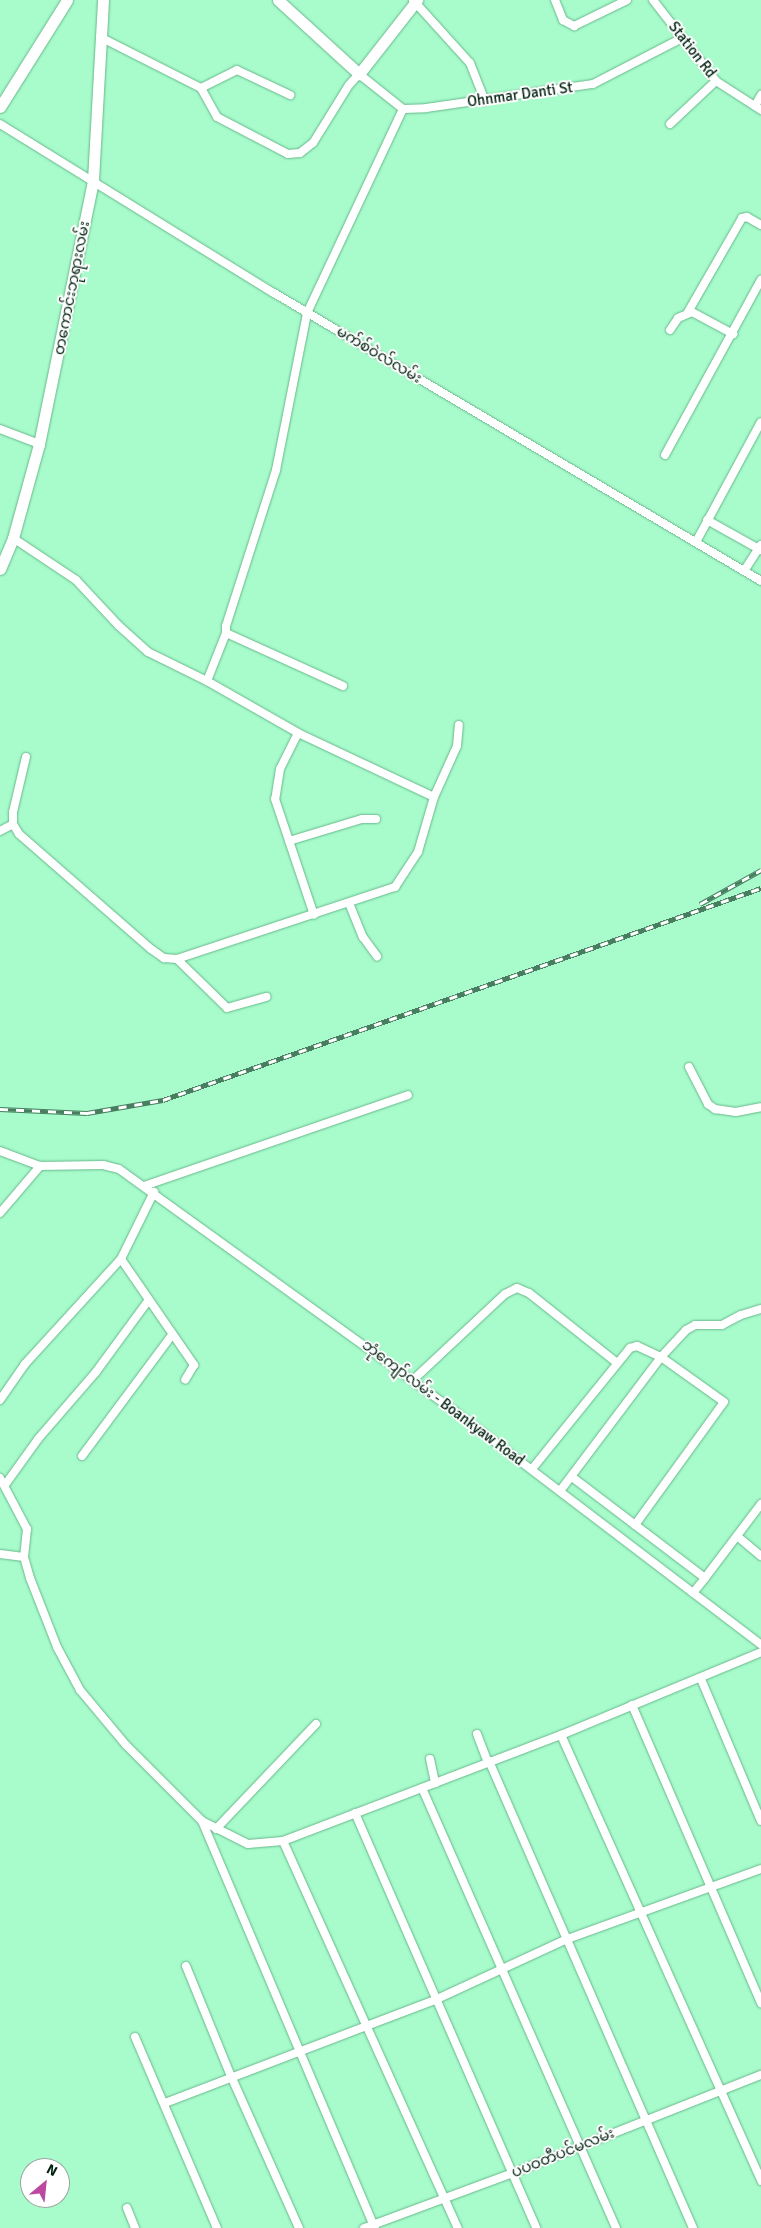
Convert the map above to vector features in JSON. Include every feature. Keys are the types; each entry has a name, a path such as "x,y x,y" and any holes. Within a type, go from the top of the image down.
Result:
{"main road":[{"path":"0,107 67,0"},
{"name":"တကောင်းဘုရားလမ်း","path":"0,569 13,538 39,444 93,180 103,0"},
{"path":"278,0 359,74 415,1"}],"street":[{"path":"555,0 563,20 574,26 627,0"},
{"name":"Station Rd","path":"654,0 716,81 758,108"},
{"path":"415,1 470,63 485,101"},
{"path":"100,37 201,88 217,118 288,154 300,152 313,143 349,85 359,74 403,109 307,313 276,470 226,633 207,681"},
{"name":"Ohnmar Danti St","path":"403,109 485,101 593,84 682,38"},
{"path":"201,88 237,70 290,95"},
{"path":"670,124 716,81"},
{"path":"758,108 761,95"},
{"name":"မက်စ်ဝဲလ်လမ်း","path":"0,124 307,313 761,581"},
{"path":"670,330 678,318 688,312 742,218 747,217 761,224"},
{"path":"665,455 761,282"},
{"path":"688,312 697,313 733,334"},
{"path":"696,542 761,422"},
{"path":"0,429 39,444"},
{"path":"707,520 760,547 744,571"},
{"path":"13,538 76,580 118,625 148,652 207,681 298,733 434,797"},
{"path":"226,633 343,686"},
{"path":"12,824 26,842 151,949 164,958 177,959 395,887 407,872 418,852 434,797 457,746 459,725"},
{"path":"298,733 274,786 275,799 314,915"},
{"path":"0,831 12,824 26,757"},
{"path":"289,841 362,819 376,819"},
{"path":"349,903 364,937 376,956"},
{"path":"177,959 227,1008 266,997"},
{"path":"689,1068 708,1104 715,1109 736,1112 761,1107"},
{"path":"144,1186 408,1095"},
{"path":"0,1151 40,1166 0,1213"},
{"name":"ဘုံကျော်လမ်း - Boankyaw Road","path":"40,1166 103,1165 119,1169 154,1192 413,1380 761,1645"},
{"path":"0,1400 25,1364 121,1259 154,1192"},
{"path":"121,1259 194,1365 186,1380"},
{"path":"413,1380 505,1294 517,1288 530,1293 617,1363"},
{"path":"4,1485 38,1439 96,1372 148,1300"},
{"path":"560,1491 572,1478 677,1338 695,1325 722,1326 741,1314 761,1309"},
{"path":"82,1456 172,1335"},
{"path":"532,1469 617,1363 634,1346 661,1357 724,1402 635,1526"},
{"path":"0,1478 27,1529 24,1557 57,1647 80,1690 126,1745 202,1821 248,1844 283,1840 422,1788 701,1679 761,1652"},
{"path":"572,1478 705,1578"},
{"path":"693,1593 761,1504"},
{"path":"737,1536 761,1556"},
{"path":"0,1554 24,1557"},
{"path":"701,1679 761,1821"},
{"path":"632,1706 761,2003"},
{"path":"216,1829 316,1724"},
{"path":"477,1734 565,1940 648,2121 694,2228"},
{"path":"561,1734 719,2093 761,2181"},
{"path":"430,1759 435,1783"},
{"path":"422,1788 500,1971 616,2228"},
{"path":"355,1813 536,2228"},
{"path":"202,1821 374,2226"},
{"path":"283,1840 370,2026 458,2228"},
{"path":"165,2103 230,2076 302,2053 435,2000 565,1940 761,1869"},
{"path":"186,1966 230,2076 299,2228"},
{"path":"135,2037 165,2103 217,2228"},
{"name":"ပပဝတီပင်မလမ်း","path":"364,2228 446,2199 761,2075"},
{"path":"127,2208 135,2228"}],"railway":[{"path":"700,904 761,870"},
{"path":"0,1109 87,1113 163,1100 761,888"}]}
